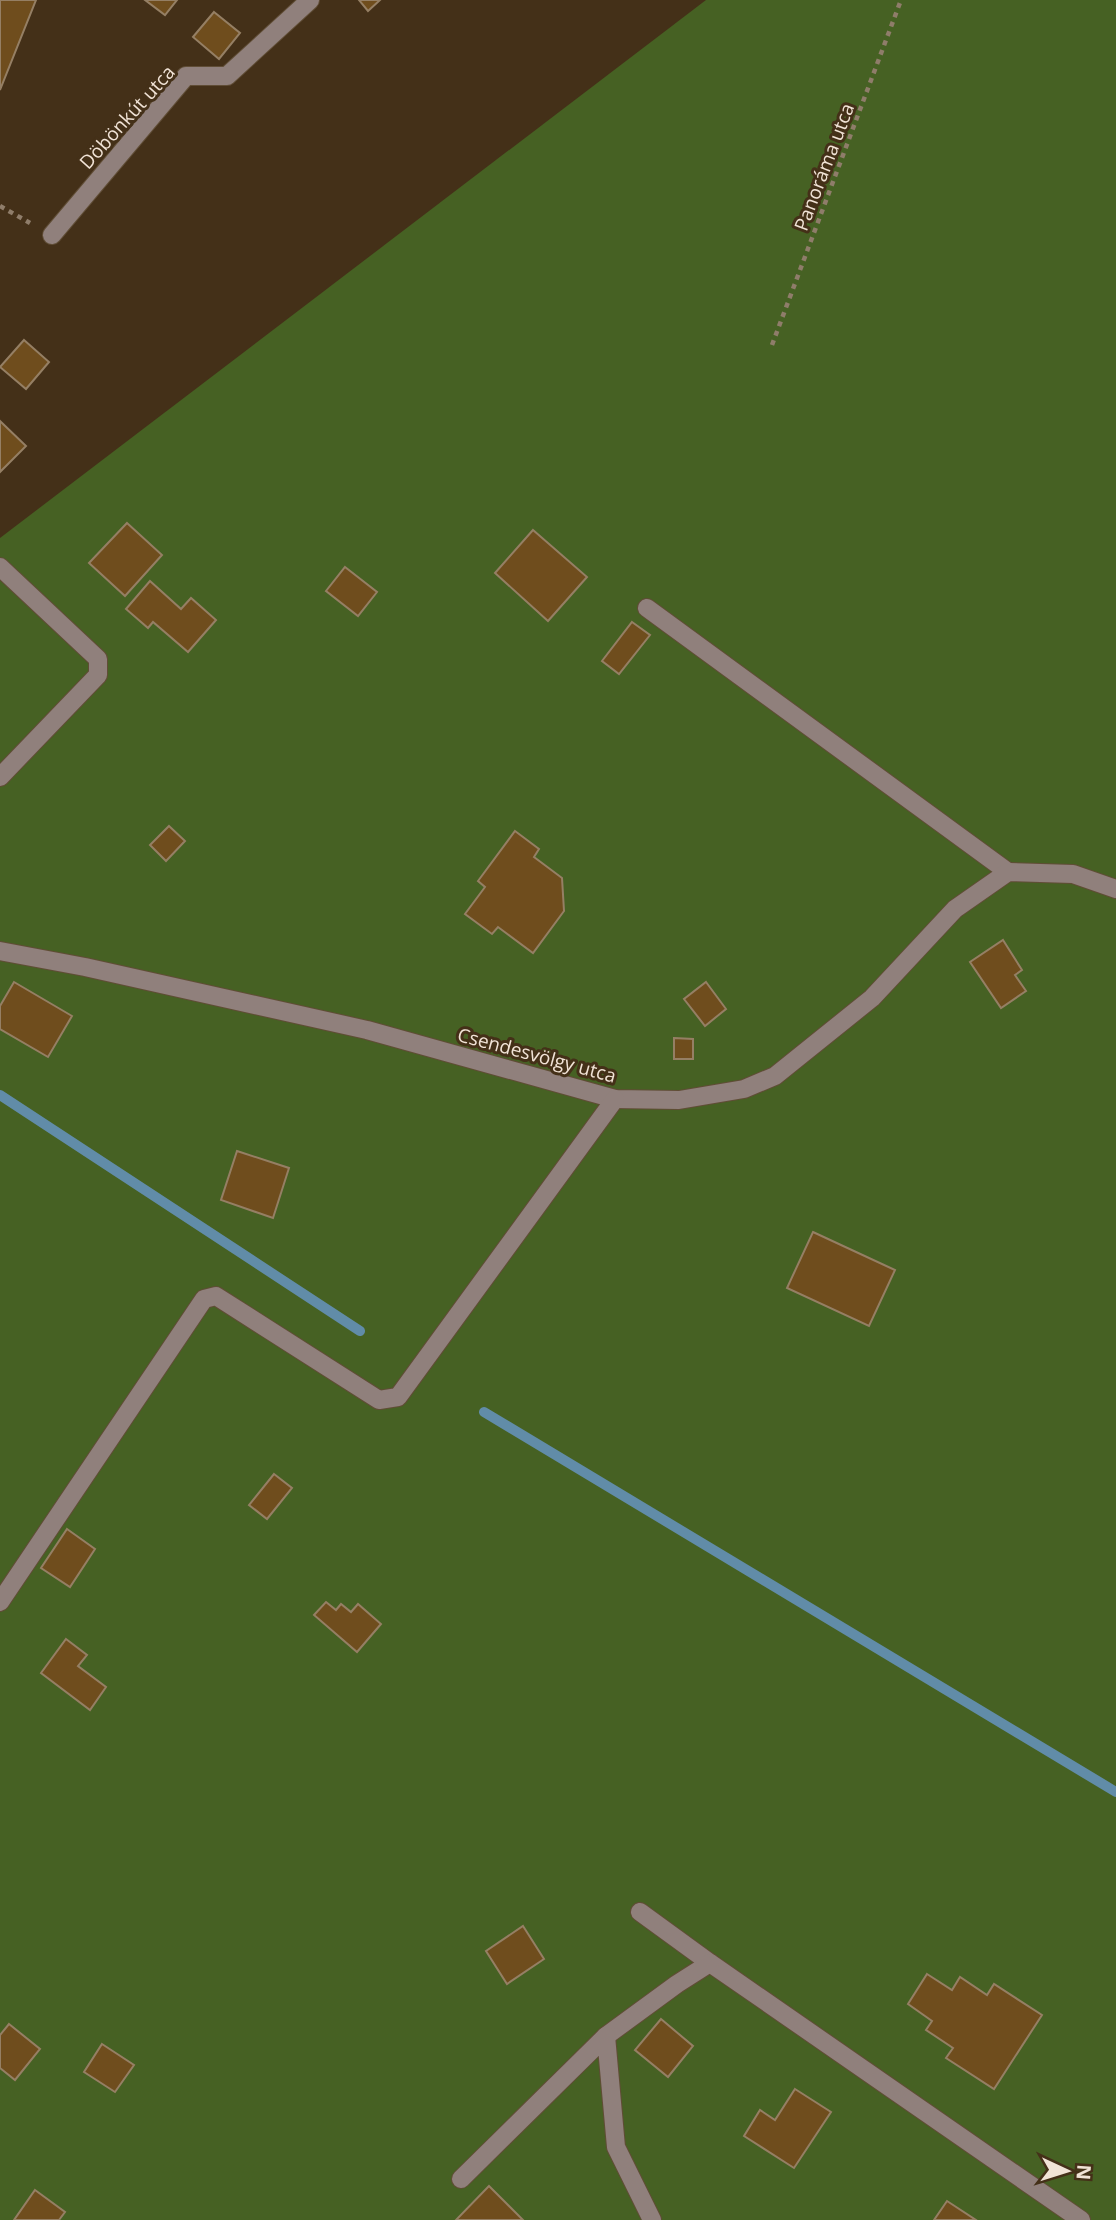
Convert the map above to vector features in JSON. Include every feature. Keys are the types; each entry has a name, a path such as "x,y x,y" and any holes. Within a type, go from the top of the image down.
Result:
{"street":[{"name":"Döbönkút utca","path":"52,235 186,76 227,75 310,0"},
{"path":"0,567 97,659 98,675 0,778"},
{"path":"647,608 1008,872 1073,874 1116,889"},
{"name":"Csendesvölgy utca","path":"0,951 85,967 367,1030 615,1099 679,1100 744,1089 775,1076 872,998 955,909 1008,872"},
{"path":"0,1602 204,1299 216,1296 379,1400 398,1396 615,1099"},
{"path":"640,1912 1081,2220"},
{"path":"461,2179 606,2036 710,1963"},
{"path":"606,2036 617,2147 652,2220"}],"path":[{"name":"Panoráma utca","path":"772,345 901,0"}],"green space":[{"path":"706,0 1116,0 1116,2220 0,2220 0,538"}],"building":[{"path":"0,0 36,0 0,90"},
{"path":"145,0 177,0 165,15"},
{"path":"359,0 380,0 368,11"},
{"path":"214,12 240,33 219,59 193,37"},
{"path":"24,340 49,362 26,389 0,367"},
{"path":"0,421 26,446 0,472"},
{"path":"127,523 162,555 125,596 89,563"},
{"path":"533,530 587,577 548,621 495,573"},
{"path":"345,567 377,592 358,616 326,591"},
{"path":"150,581 181,609 191,598 216,620 188,652 153,622 148,628 126,609"},
{"path":"632,622 650,635 619,674 602,661"},
{"path":"169,826 185,841 166,861 150,845"},
{"path":"515,831 539,849 534,857 562,878 564,911 533,953 498,927 492,934 465,914 485,887 478,881"},
{"path":"1003,940 1022,970 1015,975 1026,991 1001,1008 970,962"},
{"path":"14,982 72,1016 48,1057 0,1029 0,1006"},
{"path":"706,982 726,1009 705,1026 684,999"},
{"path":"674,1038 693,1039 693,1059 674,1059"},
{"path":"237,1151 289,1168 273,1218 221,1200"},
{"path":"813,1232 895,1270 869,1326 787,1288"},
{"path":"274,1474 292,1488 267,1519 249,1505"},
{"path":"67,1529 95,1549 70,1587 41,1568"},
{"path":"326,1602 336,1610 341,1604 351,1612 358,1604 381,1624 357,1652 314,1615"},
{"path":"66,1639 87,1655 78,1666 106,1687 90,1710 41,1673"},
{"path":"523,1926 544,1959 507,1984 486,1951"},
{"path":"927,1974 952,1990 960,1977 987,1995 994,1984 1042,2015 994,2089 946,2058 953,2048 926,2030 932,2021 908,2004"},
{"path":"661,2019 693,2046 668,2077 635,2050"},
{"path":"9,2024 40,2049 15,2080 0,2068 0,2035"},
{"path":"102,2044 134,2065 115,2092 84,2072"},
{"path":"795,2089 831,2112 794,2168 744,2136 760,2110 775,2120"},
{"path":"489,2186 523,2220 456,2220"},
{"path":"35,2190 65,2212 59,2220 14,2220"},
{"path":"947,2201 976,2220 934,2220"}],"waterway":[{"path":"0,1095 360,1331"},
{"path":"484,1412 1116,1792"}]}
